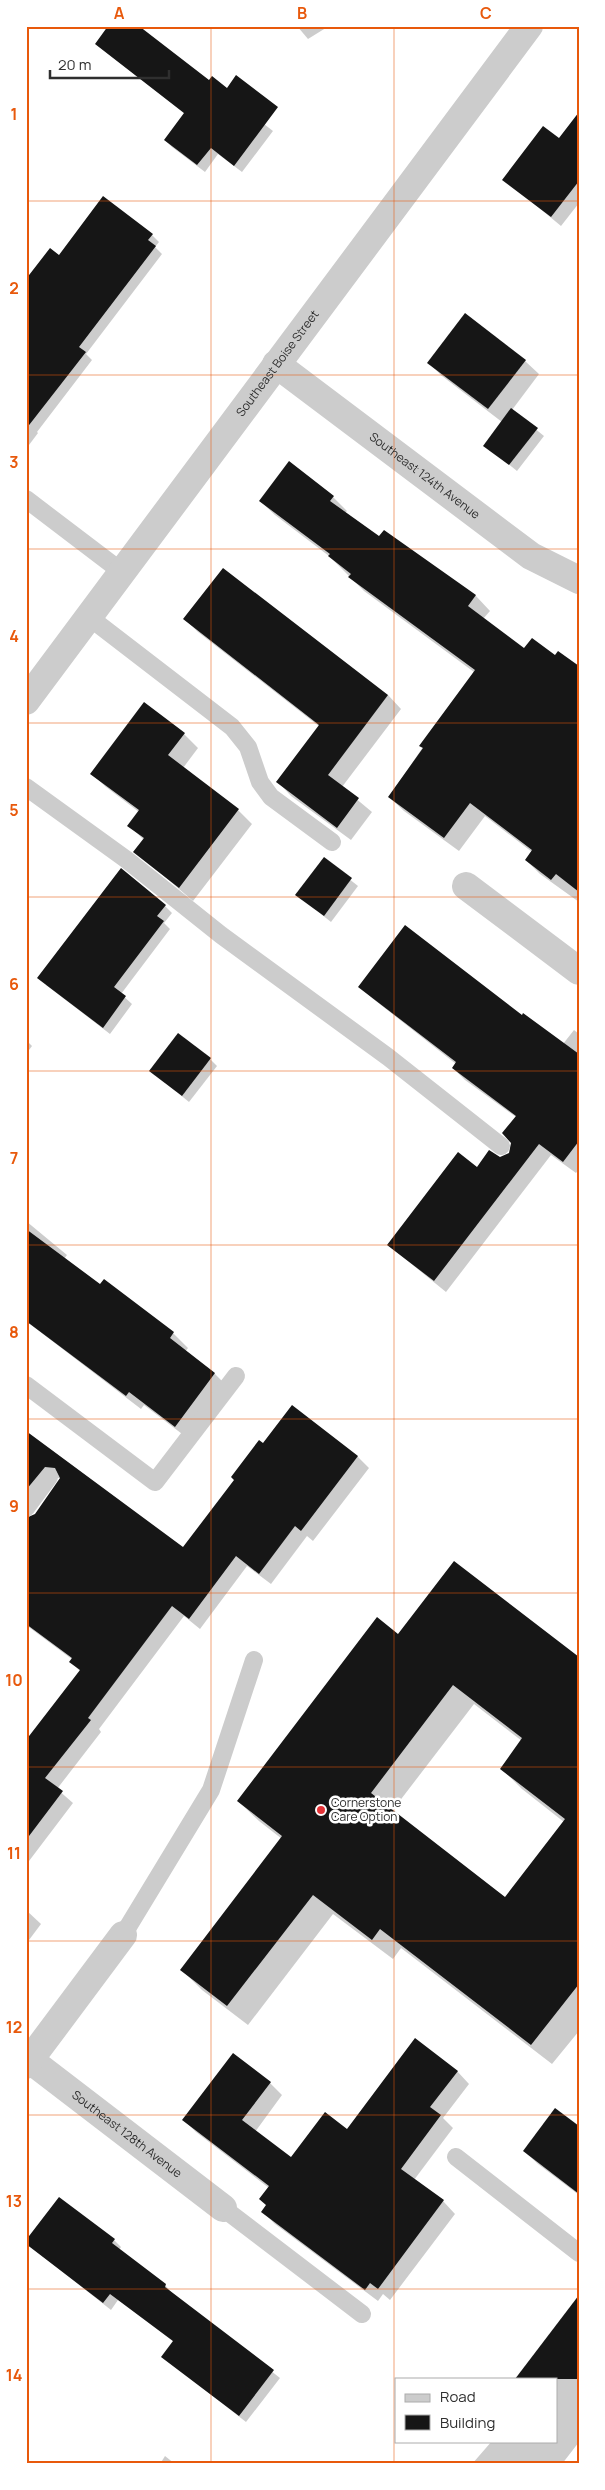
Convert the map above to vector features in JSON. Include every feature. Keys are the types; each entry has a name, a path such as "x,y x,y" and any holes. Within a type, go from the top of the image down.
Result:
{"street":[{"name":"Southeast Boise Street","path":"26,702 529,26"},
{"name":"Southeast 124th Avenue","path":"276,364 531,556 579,580"},
{"path":"466,886 579,971"},
{"path":"28,2063 122,1935"},
{"name":"Southeast 128th Avenue","path":"28,2063 223,2208"}],"lane":[{"path":"26,499 122,572"},
{"path":"89,617 232,726 248,747 260,782 272,797 332,842"},
{"path":"26,787 127,860 221,936 388,1057 501,1146"},
{"path":"26,1385 155,1482 236,1376"},
{"path":"26,1508 49,1477"},
{"path":"122,1935 211,1790 254,1660"},
{"path":"456,2157 579,2253"},
{"path":"223,2208 362,2314"}],"building":[{"path":"108,26 139,26 209,80 212,76 227,88 236,75 278,107 234,166 211,148 197,165 164,140 184,113 95,44"},
{"path":"579,112 579,181 551,217 502,180 543,126 559,138"},
{"path":"103,196 153,234 148,240 156,246 79,347 86,352 26,429 26,279 50,248 59,255"},
{"path":"465,313 526,360 488,409 427,363"},
{"path":"511,408 538,428 509,465 483,446"},
{"path":"289,461 334,496 330,501 379,536 384,530 476,595 468,606 524,648 532,638 555,655 558,651 579,666 579,892 556,874 551,880 525,860 532,850 470,803 444,838 388,797 423,748 419,746 475,670 348,577 351,574 328,556 330,554 259,501"},
{"path":"223,568 388,695 328,775 359,798 337,828 276,782 319,725 183,619"},
{"path":"144,702 185,733 168,755 239,809 179,888 133,852 144,838 127,826 139,810 90,774"},
{"path":"324,857 352,878 324,916 295,895"},
{"path":"121,868 166,905 157,916 164,921 114,987 126,996 103,1028 37,978"},
{"path":"405,925 522,1015 523,1013 579,1054 579,1141 563,1162 539,1144 434,1281 387,1245 458,1152 477,1167 489,1150 500,1157 509,1153 511,1143 502,1133 516,1116 452,1068 456,1062 358,987"},
{"path":"178,1033 211,1058 182,1096 149,1071"},
{"path":"26,1229 100,1284 104,1279 174,1332 170,1338 215,1373 175,1427 129,1392 126,1396 26,1321"},
{"path":"292,1405 358,1456 301,1531 295,1526 259,1574 236,1556 189,1619 172,1606 88,1718 91,1720 45,1778 63,1791 26,1840 26,1740 80,1670 69,1662 72,1658 26,1624 26,1518 35,1514 60,1478 55,1468 45,1467 26,1490 26,1431 183,1547 234,1480 231,1477 259,1440 263,1443"},
{"name":"Cornerstone Care Option","path":"454,1561 579,1657 579,1984 531,2045 380,1929 372,1940 313,1895 227,2006 180,1970 282,1836 237,1801 377,1617 398,1634","holes":["453,1685 522,1738 500,1769 565,1819 505,1897 371,1793"]},
{"path":"415,2038 458,2071 430,2107 441,2115 401,2169 444,2200 378,2289 370,2283 365,2290 261,2212 266,2205 259,2199 269,2186 182,2120 233,2053 271,2082 242,2120 291,2157 325,2112 347,2129"},
{"path":"555,2108 579,2126 579,2194 523,2151"},
{"path":"59,2197 115,2239 112,2243 166,2284 165,2287 274,2370 239,2416 161,2357 173,2341 110,2294 103,2303 26,2244 26,2240"},
{"path":"579,2295 579,2379 516,2378"}],"place":[{"name":"Cornerstone Care Option","path":"321,1810"}]}
